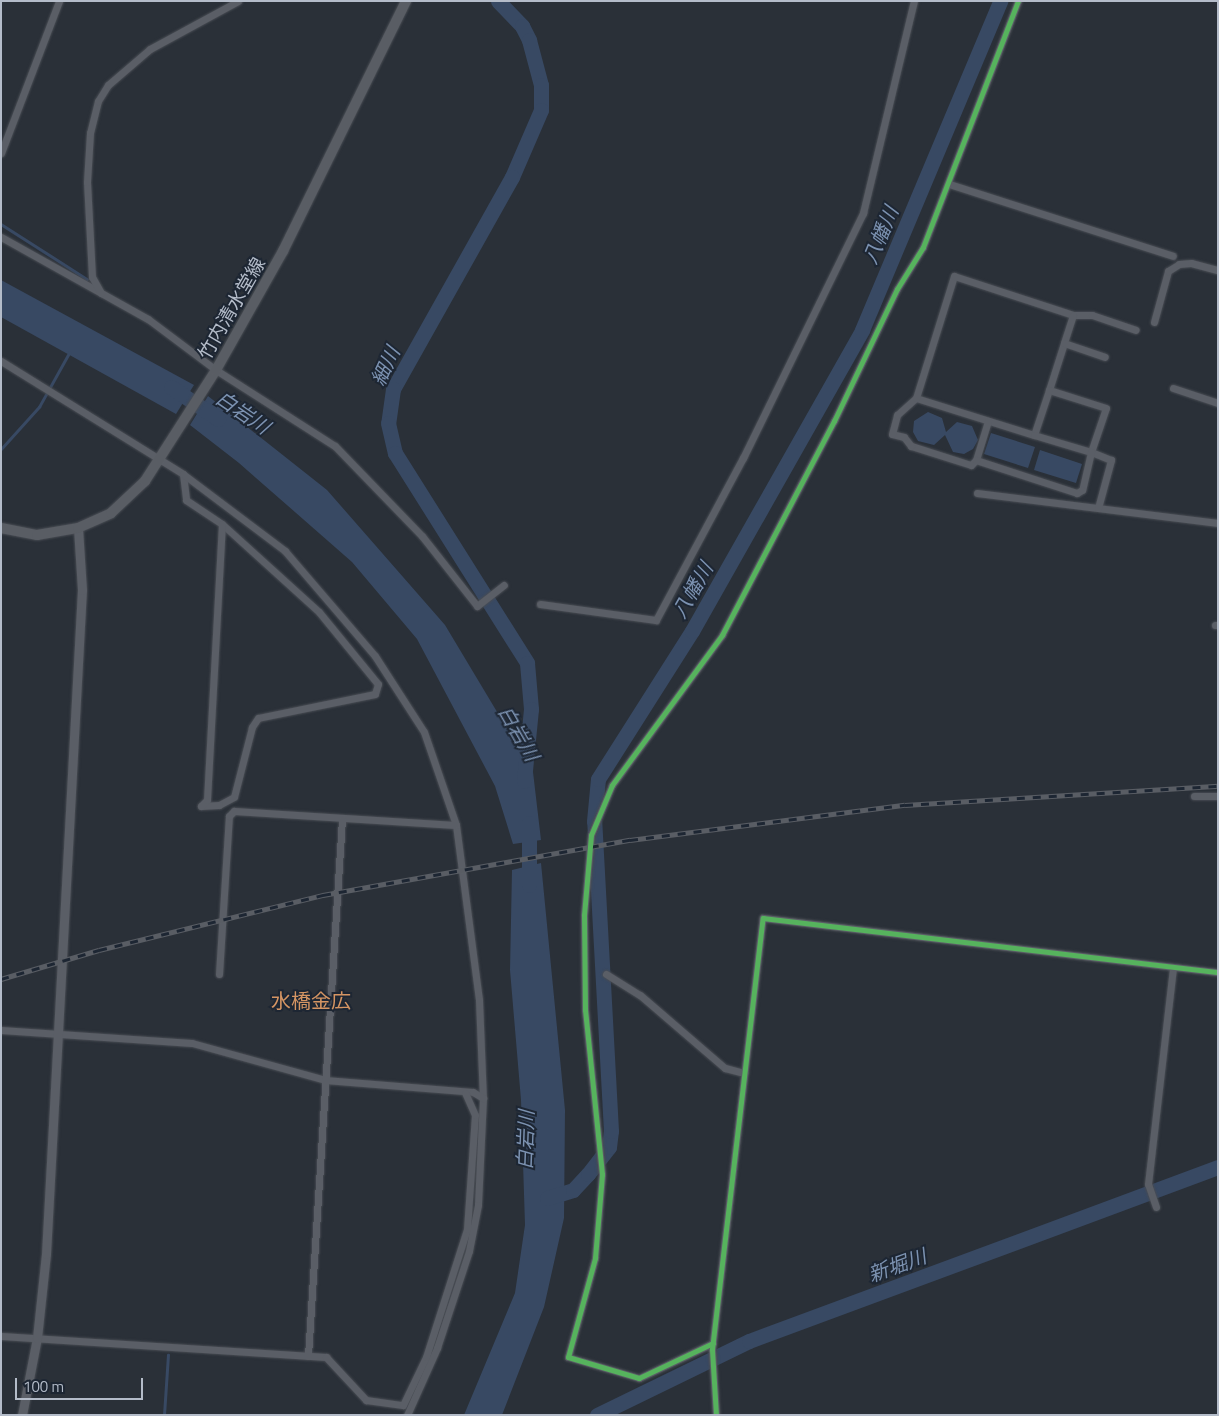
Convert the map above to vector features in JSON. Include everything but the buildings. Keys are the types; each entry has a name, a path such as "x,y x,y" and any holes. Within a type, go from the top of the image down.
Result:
{"main road":[{"name":"竹内清水堂線","path":"1,528 37,535 78,528 111,512 133,495 160,458 216,370 283,251 406,1"}],"street":[{"path":"1,153 59,1"},
{"path":"101,293 92,277 87,182 90,133 98,101 108,85 150,49 238,1"},
{"path":"540,604 656,620 747,449 863,213 914,1"},
{"path":"712,1346 639,1378 568,1357 595,1258 602,1174 584,1010 584,915 591,835 612,785 722,636 834,421 897,289 923,247 949,184 1018,1"},
{"path":"949,184 1173,256"},
{"path":"1,238 148,319 216,370 335,446 422,536 477,606 504,585"},
{"path":"1154,322 1168,271 1179,264 1191,263 1218,270"},
{"path":"988,420 976,460 971,465 911,446 904,437 892,434 897,415 916,398 954,276 1073,315 1092,316 1136,330"},
{"path":"1034,435 1073,315"},
{"path":"1064,343 1105,357"},
{"path":"1,361 160,458 285,551 375,656 424,732 456,825 480,1000 483,1098 478,1205 469,1251 438,1348 407,1415"},
{"path":"1173,388 1218,403"},
{"path":"976,460 1077,493 1082,490 1091,452 1106,408 1049,390"},
{"path":"916,398 1091,452 1111,460 1098,508"},
{"path":"183,474 186,500 222,524 319,612 378,684 375,694 258,718 252,727 234,797 211,806 201,806 207,800 222,524"},
{"path":"977,493 1218,523"},
{"path":"22,1415 37,1338 46,1254 82,590 78,528"},
{"path":"1194,796 1218,796"},
{"path":"219,974 229,816 234,811 456,825"},
{"path":"308,1356 342,819"},
{"path":"716,1415 715,1371 712,1346 762,918 1218,972"},
{"path":"1156,1207 1148,1184 1173,967"},
{"path":"606,974 640,995 725,1068 744,1073"},
{"path":"1,1030 192,1043 325,1080 465,1093 483,1098"},
{"path":"1,1336 308,1356 331,1360 366,1400 403,1405 426,1357 467,1229 476,1115 465,1093"}],"water":[{"path":"1,280 194,385 176,414 1,317"},
{"path":"208,396 327,490 445,625 533,772 541,840 513,844 495,786 417,639 352,562 239,463 190,425"},
{"path":"928,412 942,418 946,432 957,422 972,426 978,440 973,449 964,454 953,452 945,435 934,445 918,441 913,432 914,421"},
{"path":"991,433 1035,447 1028,468 984,454"},
{"path":"1040,450 1082,464 1076,483 1034,470"},
{"path":"541,863 565,1110 564,1218 544,1307 502,1415 464,1415 515,1293 525,1225 521,1100 510,970 512,870"}],"waterway":[{"name":"細川","path":"498,1 522,26 529,40 541,85 541,110 512,177 393,389 388,423 395,453 527,663 531,709 524,781"},
{"name":"八幡川","path":"547,1198 573,1190 609,1147 611,1131 594,821 598,779 692,631 862,330 1000,1"},
{"path":"1,224 87,279"},
{"path":"1,449 39,407 69,353"},
{"name":"白岩川","path":"171,387 218,419"},
{"name":"白岩川","path":"529,823 529,885"},
{"name":"新堀川","path":"597,1415 749,1341 1218,1167"},
{"path":"164,1415 168,1355"}],"railway":[{"path":"1,979 99,950 323,895 630,840 905,805 1218,786"}],"cycle path":[{"path":"713,1343 639,1378 568,1357 595,1258 602,1174 585,1010 584,915 591,835 612,785 722,635 834,421 897,289 923,247 1018,1"},
{"path":"716,1415 712,1349 763,918 1218,972"}],"district":[{"name":"水橋金広","path":"311,1000"}]}
